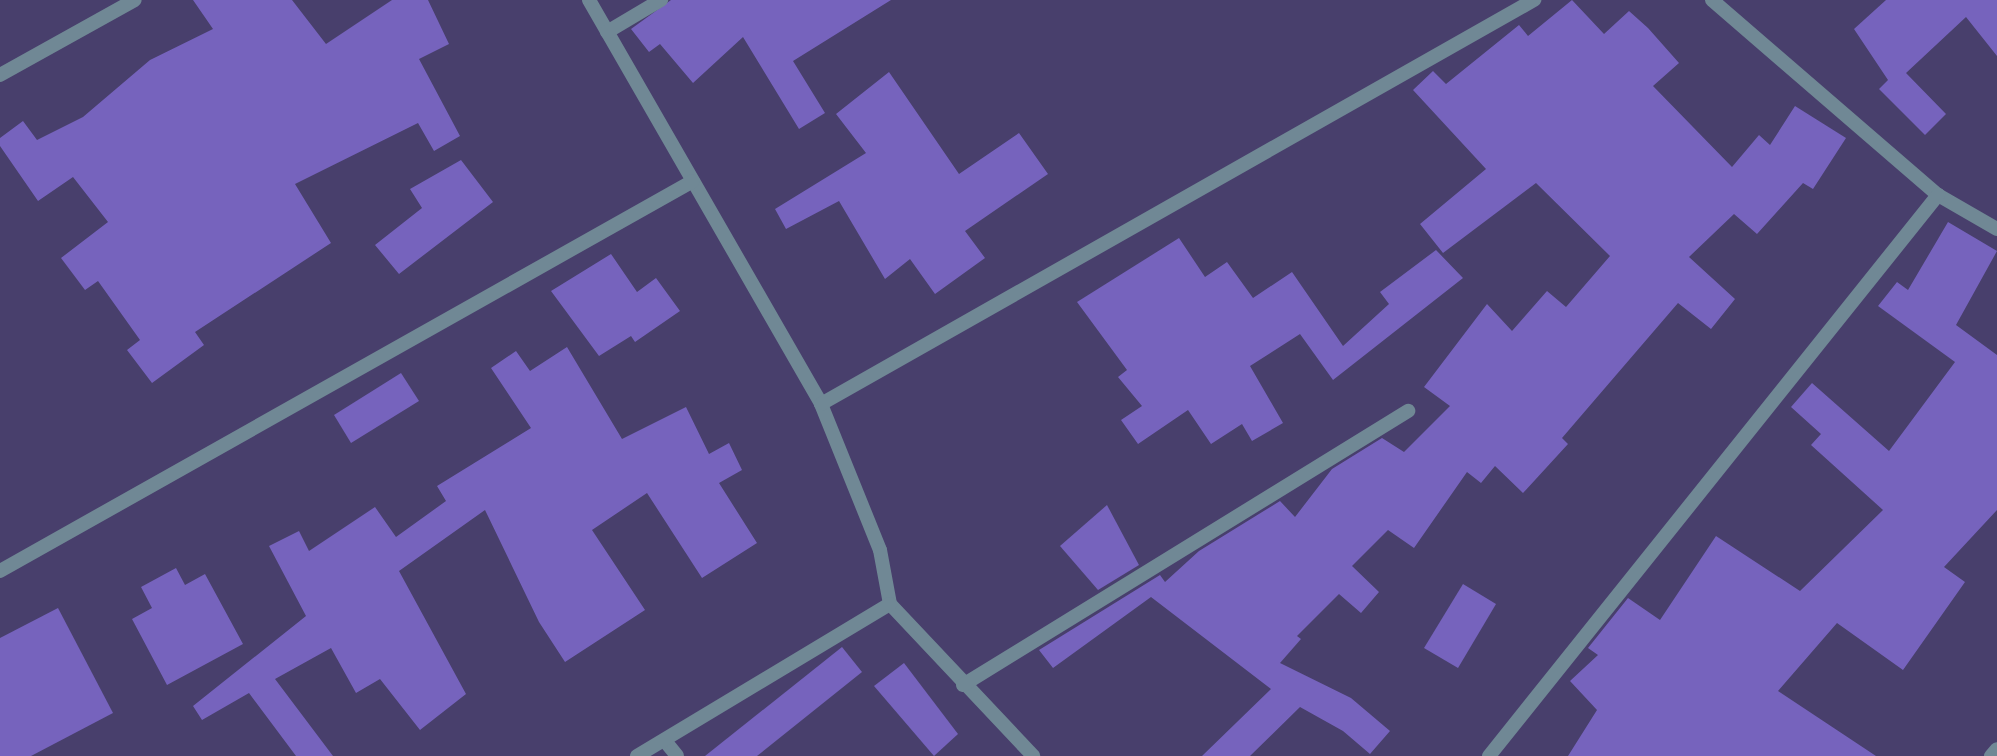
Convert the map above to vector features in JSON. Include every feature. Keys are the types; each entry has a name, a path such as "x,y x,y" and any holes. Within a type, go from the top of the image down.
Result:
{"street":[{"path":"0,75 135,0"},
{"path":"589,0 821,404 880,550 890,604 963,685 1033,756"},
{"path":"607,32 661,0"},
{"path":"821,404 1534,0"},
{"path":"1712,0 1938,195 1997,229"},
{"path":"0,571 693,181"},
{"path":"1489,756 1938,195"},
{"path":"963,685 1408,411"},
{"path":"637,756 890,604"},
{"path":"665,741 677,756"},
{"path":"1992,756 1997,749"}],"building":[{"path":"193,0 292,0 326,44 392,0 428,0 449,44 419,59 460,136 434,151 418,123 295,184 331,243 195,332 204,345 152,383 127,350 140,340 98,281 85,290 61,258 108,222 73,177 38,201 0,146 0,138 23,121 37,140 83,117 150,60 213,29"},
{"path":"671,0 891,0 793,61 825,113 799,129 743,37 693,83 660,44 649,52 631,29"},
{"path":"1572,0 1604,34 1629,11 1648,28 1679,63 1653,86 1732,167 1759,135 1770,145 1795,106 1846,138 1813,189 1803,183 1757,234 1734,214 1689,257 1735,299 1711,329 1678,303 1562,438 1568,444 1523,493 1495,466 1481,483 1467,472 1414,548 1388,530 1352,566 1379,592 1361,613 1339,594 1297,636 1301,639 1280,663 1351,698 1390,731 1370,754 1343,731 1300,707 1250,756 1202,756 1271,689 1151,597 1053,668 1039,650 1160,575 1165,582 1199,551 1280,501 1295,517 1332,469 1382,438 1404,452 1450,406 1424,387 1487,304 1512,331 1547,291 1566,307 1610,256 1536,183 1443,253 1420,224 1486,169 1413,90 1433,71 1446,84 1519,25 1528,36"},
{"path":"1886,0 1997,0 1997,56 1966,17 1906,73 1946,114 1925,135 1879,89 1888,80 1854,29"},
{"path":"889,72 959,174 1019,133 1048,174 965,231 985,258 935,294 910,259 885,279 839,201 786,229 775,209 866,153 836,114"},
{"path":"461,160 493,202 399,274 375,245 422,208 410,189"},
{"path":"1948,222 1997,251 1956,325 1997,355 1997,510 1944,567 1965,582 1903,670 1837,623 1778,691 1876,756 1568,756 1597,710 1570,681 1598,655 1588,648 1628,598 1660,620 1716,536 1800,591 1883,510 1811,445 1821,434 1791,407 1812,383 1889,451 1955,362 1878,306 1897,282 1908,290"},
{"path":"1179,238 1205,277 1227,262 1253,298 1292,272 1343,346 1389,304 1380,292 1436,250 1463,278 1333,380 1300,334 1250,366 1283,423 1252,441 1242,424 1211,444 1188,410 1138,444 1121,420 1142,406 1118,377 1127,370 1077,302"},
{"path":"611,254 637,292 656,278 680,311 635,342 631,336 599,356 551,291"},
{"path":"567,347 622,439 686,407 709,454 729,443 742,470 719,483 757,543 702,578 647,493 592,530 645,610 565,662 539,622 485,510 399,571 466,694 420,730 380,679 356,693 331,648 275,679 333,756 296,756 249,693 202,720 193,706 306,616 269,546 299,531 309,551 375,507 396,537 446,501 437,486 531,428 491,368 516,351 530,371"},
{"path":"401,373 419,401 351,443 334,415"},
{"path":"1107,505 1139,565 1098,590 1060,546"},
{"path":"176,568 185,585 205,574 243,644 167,685 132,619 152,608 141,587"},
{"path":"1463,584 1496,604 1458,668 1424,648"},
{"path":"58,608 113,713 31,756 0,756 0,638"},
{"path":"842,647 862,672 757,756 705,756"},
{"path":"904,663 958,734 934,756 874,686"}]}
